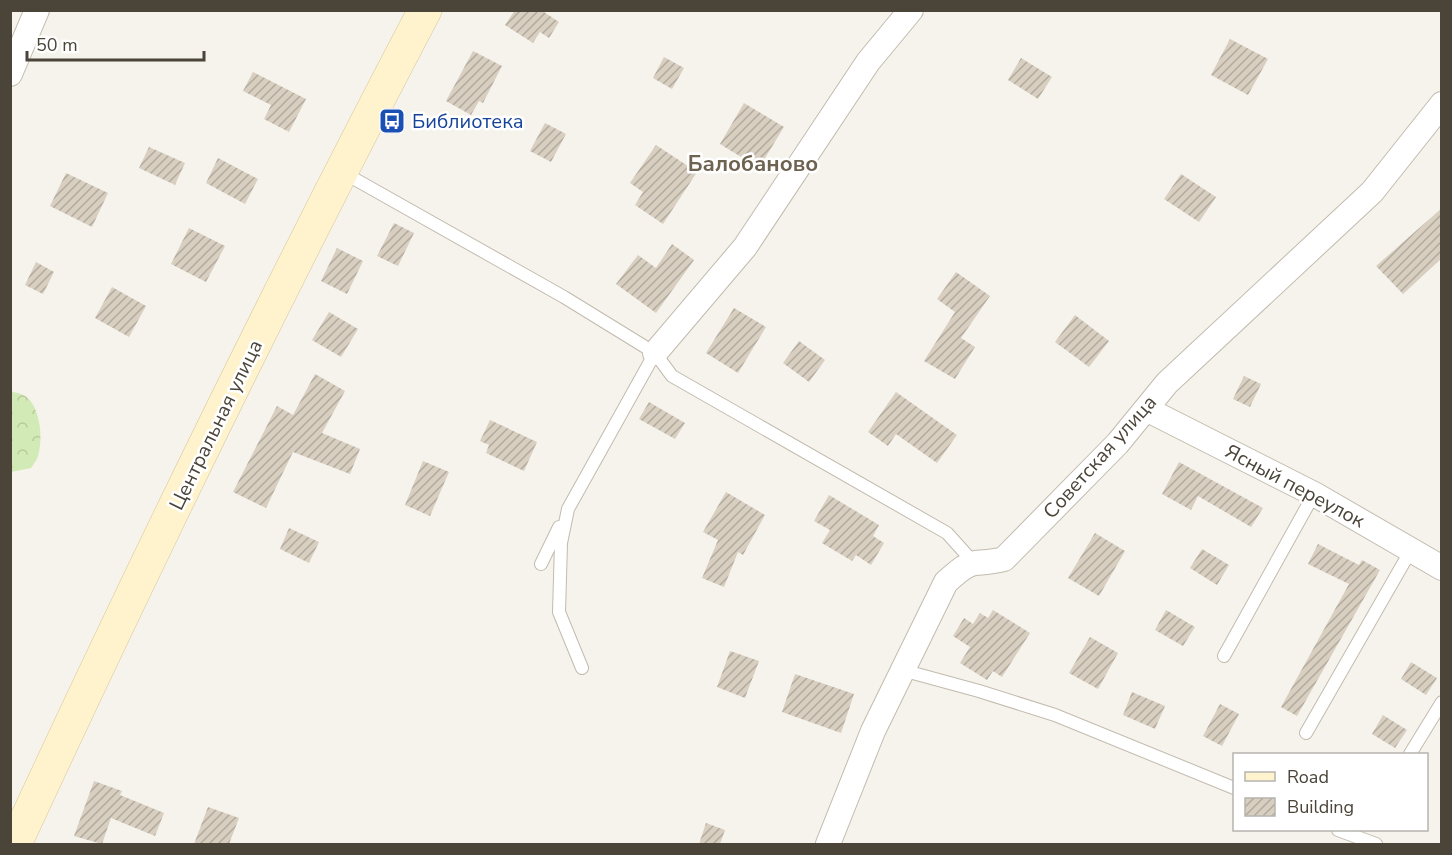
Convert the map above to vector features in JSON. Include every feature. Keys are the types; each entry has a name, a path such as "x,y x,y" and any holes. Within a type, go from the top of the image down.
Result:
{"main road":[{"name":"Центральная улица","path":"15,844 100,661 341,171 425,10"}],"street":[{"path":"10,74 37,10"},
{"path":"655,353 745,247 868,62 911,10"},
{"name":"Советская улица","path":"828,844 873,730 946,582 960,569 974,563 988,564 1004,559 1118,443 1167,383 1372,192 1442,104"},
{"name":"Ясный переулок","path":"1146,409 1314,494 1442,568"}],"lane":[{"path":"341,171 564,297 655,353 672,376 947,533 974,563"},
{"path":"541,564 568,509 655,353"},
{"path":"1224,656 1314,494"},
{"path":"568,509 561,543 559,612 582,668"},
{"path":"1306,733 1411,550"},
{"path":"902,670 979,690 1054,715 1233,788"},
{"path":"1411,753 1442,702"},
{"path":"1341,831 1376,844"}],"green space":[{"path":"11,391 26,397 36,411 40,442 38,456 31,468 11,472"}],"building":[{"path":"515,10 541,10 559,22 549,38 540,32 533,43 505,25"},
{"path":"1230,39 1268,59 1248,95 1211,75"},
{"path":"473,51 502,66 483,103 479,101 471,115 446,101"},
{"path":"664,57 684,68 672,89 653,78"},
{"path":"1021,58 1052,77 1038,99 1008,80"},
{"path":"253,72 306,99 289,132 264,119 271,105 243,91"},
{"path":"744,103 784,127 759,168 720,144"},
{"path":"545,123 566,134 551,162 530,151"},
{"path":"656,145 697,172 663,224 635,205 643,192 630,183"},
{"path":"149,147 185,163 175,185 139,168"},
{"path":"218,158 258,179 245,204 206,183"},
{"path":"66,173 108,193 92,227 50,206"},
{"path":"1181,174 1216,197 1199,222 1164,199"},
{"path":"1442,208 1442,258 1403,294 1376,266"},
{"path":"394,223 414,233 398,266 377,256"},
{"path":"189,228 225,246 206,282 171,264"},
{"path":"672,244 694,260 656,313 616,284 638,255 656,268"},
{"path":"337,248 363,261 347,294 321,281"},
{"path":"36,262 54,272 43,294 25,285"},
{"path":"956,272 990,296 961,338 975,347 955,379 924,361 955,312 937,299"},
{"path":"112,287 146,306 129,337 95,318"},
{"path":"734,308 766,327 738,373 706,353"},
{"path":"329,312 358,329 341,357 312,340"},
{"path":"1075,315 1109,341 1089,367 1055,342"},
{"path":"799,341 825,360 809,382 783,363"},
{"path":"315,374 345,391 322,433 360,449 350,474 293,452 266,508 233,492 277,406 293,415"},
{"path":"1244,376 1261,384 1250,407 1233,399"},
{"path":"896,392 957,435 937,463 896,434 888,446 868,432"},
{"path":"649,402 685,423 675,439 639,419"},
{"path":"490,420 537,442 524,471 486,453 489,445 480,441"},
{"path":"423,461 449,472 430,516 405,505"},
{"path":"1179,462 1263,508 1251,527 1198,496 1191,510 1162,494"},
{"path":"726,492 765,515 743,555 738,552 724,587 702,578 718,540 703,532"},
{"path":"829,495 879,525 873,536 884,543 871,565 856,555 852,561 822,543 830,530 814,521"},
{"path":"289,528 319,542 309,563 280,549"},
{"path":"1095,533 1125,551 1099,596 1068,578"},
{"path":"1318,544 1359,565 1362,560 1380,570 1297,716 1281,707 1349,584 1308,564"},
{"path":"1202,549 1229,565 1217,585 1190,568"},
{"path":"993,610 1030,633 1002,677 993,671 987,680 960,663 970,647 953,636 964,618 973,624 980,613 988,618"},
{"path":"1166,610 1195,627 1183,646 1155,630"},
{"path":"1090,637 1118,653 1098,689 1069,673"},
{"path":"730,651 759,661 745,698 717,687"},
{"path":"1411,662 1437,678 1426,695 1401,679"},
{"path":"795,674 854,694 841,733 782,712"},
{"path":"1132,692 1165,706 1155,729 1123,715"},
{"path":"1220,704 1239,714 1222,746 1203,736"},
{"path":"1383,715 1407,730 1395,748 1372,734"},
{"path":"94,781 122,791 120,795 164,813 155,836 111,818 102,844 74,836"},
{"path":"208,807 239,818 229,844 194,844"},
{"path":"706,823 725,830 720,844 699,844"}],"place":[{"name":"Библиотека","path":"392,121"}],"district":[{"name":"Балобаново","path":"753,164"}]}
